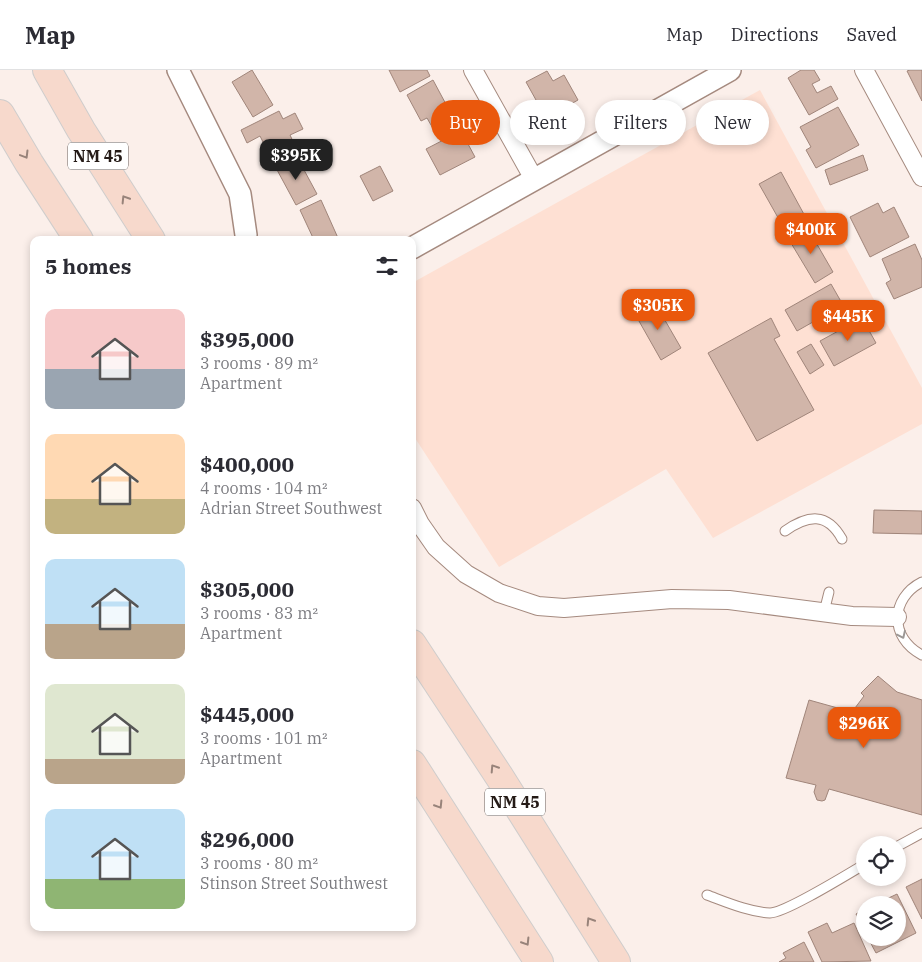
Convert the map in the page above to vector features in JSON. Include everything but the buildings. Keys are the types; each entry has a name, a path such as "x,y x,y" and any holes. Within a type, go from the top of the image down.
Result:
{"main road":[{"name":"NM 45","path":"47,70 81,130 148,236"},
{"path":"0,114 76,236"},
{"name":"NM 45","path":"416,650 499,776 616,962"},
{"path":"416,770 539,962"}],"street":[{"path":"178,70 240,194 246,235"},
{"path":"473,70 534,179"},
{"path":"864,70 922,177"},
{"path":"416,246 726,71"},
{"path":"416,516 436,547 466,574 500,593 538,606 564,608 672,599 729,600 852,616 897,617"}],"lane":[{"path":"785,531 797,522 815,519 828,521 837,529 842,539"},
{"path":"922,582 908,591 899,606 897,617 898,628 904,642 922,655"},
{"path":"824,612 829,592"},
{"path":"906,842 922,833"},
{"path":"707,895 771,913 787,908 856,869"}],"shaded area":[{"path":"760,90 765,100 742,100"},
{"path":"769,107 922,388 922,424 713,538 666,469 499,567 416,440 416,281 661,145 686,145 686,131 696,125 696,145 769,145"}]}
